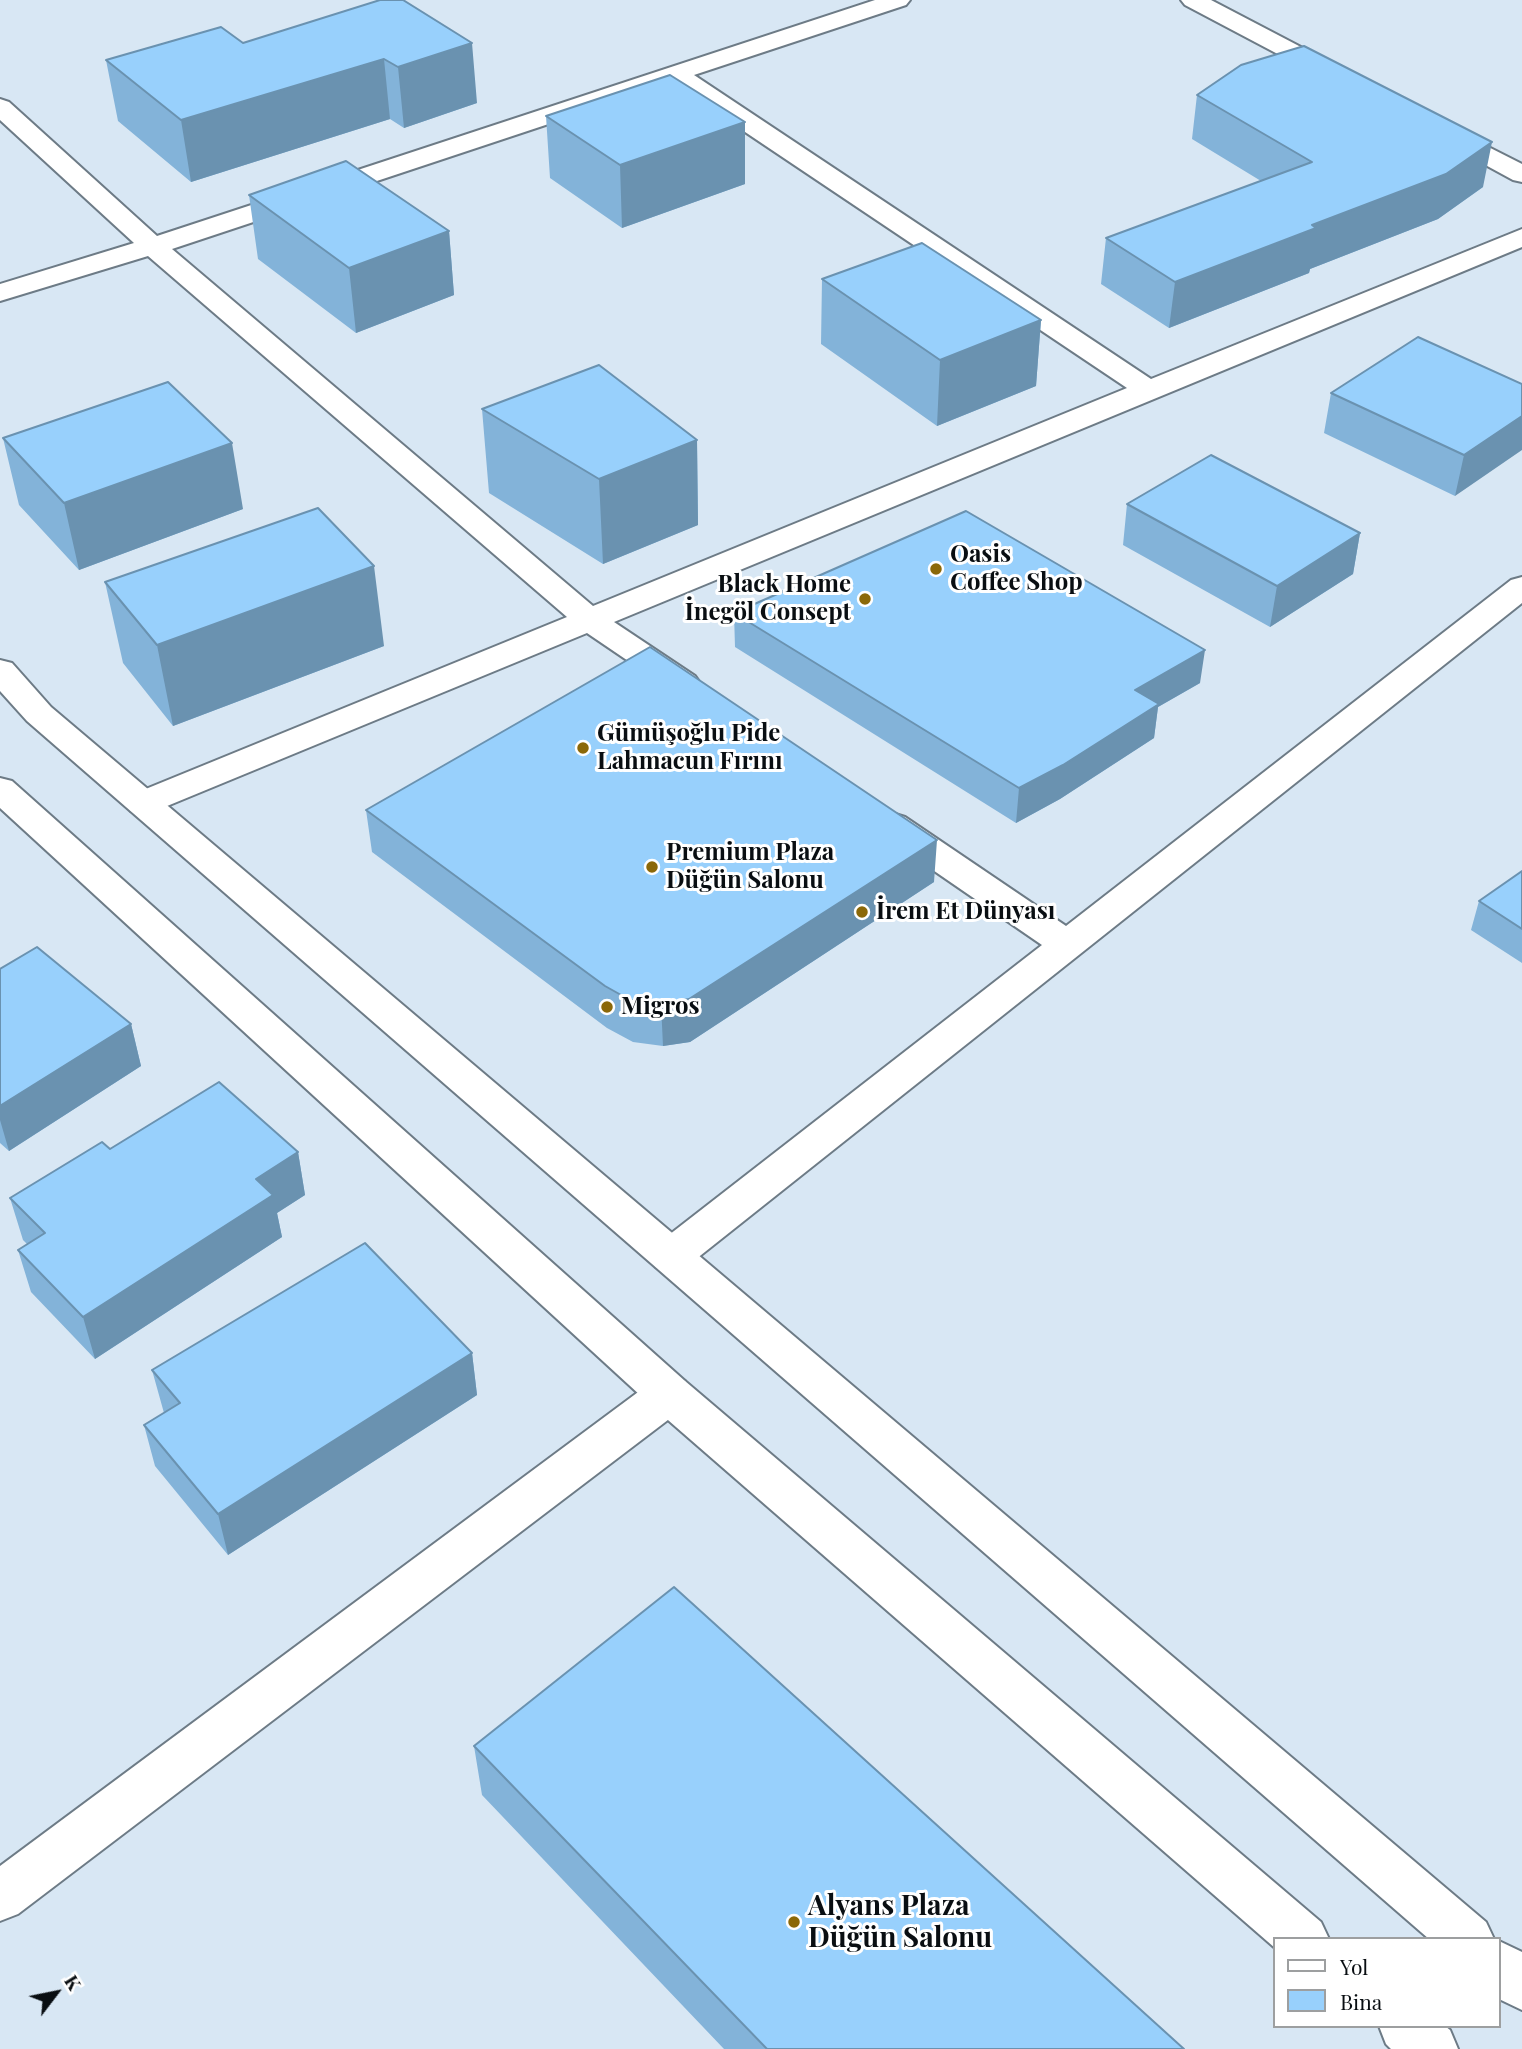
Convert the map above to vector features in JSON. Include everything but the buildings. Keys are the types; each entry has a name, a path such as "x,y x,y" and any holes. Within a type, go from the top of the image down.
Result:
{"street":[{"path":"0,293 153,246 898,0"},
{"path":"1193,0 1359,88"},
{"path":"675,74 1149,390"},
{"path":"0,107 153,246 590,620 703,697"},
{"path":"1419,119 1522,174"},
{"path":"143,803 1522,237"},
{"path":"671,1256 1522,587"},
{"path":"0,670 39,714 1466,1937"},
{"path":"0,789 669,1394 1301,1937"},
{"path":"863,805 1067,944"},
{"path":"0,1897 669,1394"},
{"path":"1501,1968 1522,1985"},
{"path":"1407,2028 1431,2049"}],"place":[{"name":"Oasis Coffee Shop","path":"936,569"},
{"name":"Black Home İnegöl Consept","path":"865,599"},
{"name":"Gümüşoğlu Pide Lahmacun Fırını","path":"583,748"},
{"name":"Premium Plaza Düğün Salonu","path":"652,867"},
{"name":"İrem Et Dünyası","path":"862,912"},
{"name":"Migros","path":"607,1007"},
{"name":"Alyans Plaza Düğün Salonu","path":"794,1922"}]}
